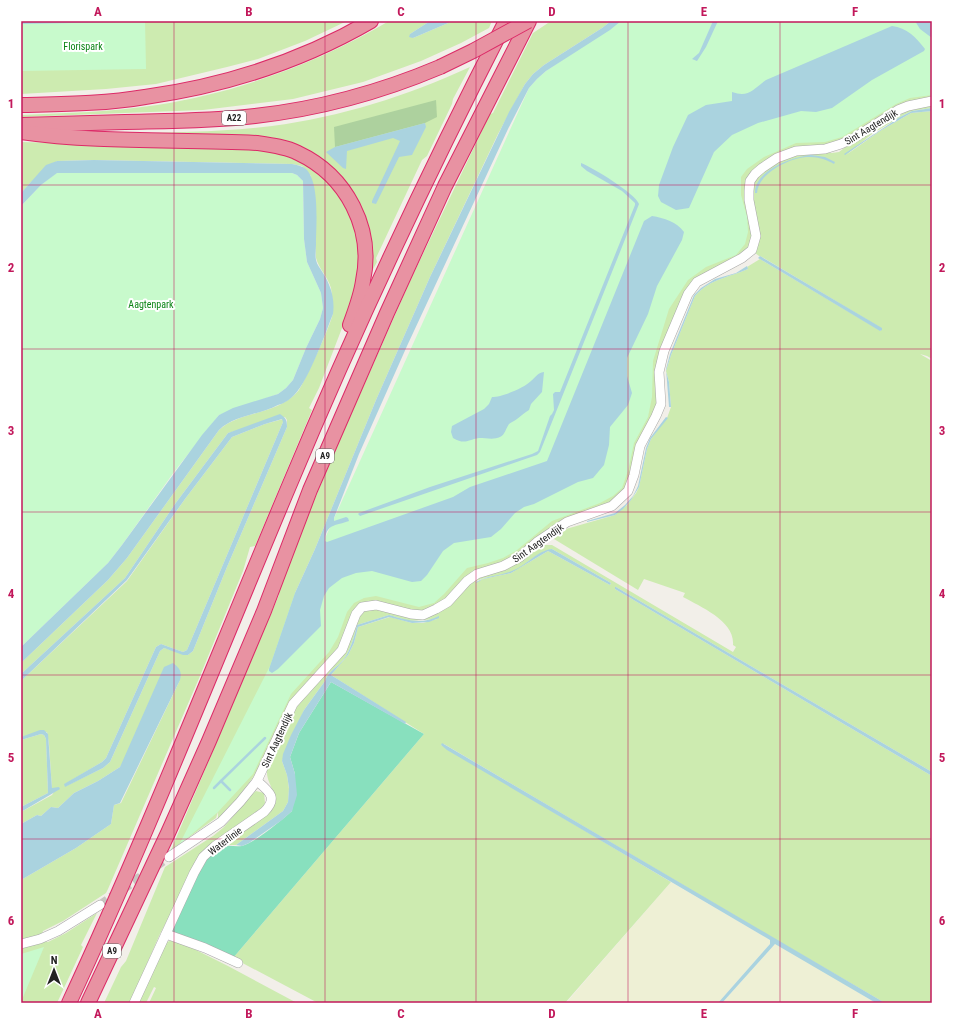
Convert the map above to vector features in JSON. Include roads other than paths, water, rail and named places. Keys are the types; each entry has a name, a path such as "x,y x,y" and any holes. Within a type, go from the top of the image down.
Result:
{"highway":[{"path":"21,105 103,102 144,98 182,91 267,68 308,52 371,21"},
{"name":"A9","path":"69,1003 106,924 328,394 368,304 427,179 506,21"},
{"name":"A9","path":"88,1003 168,833 209,741 264,611 310,490 387,313 445,186 528,21"},
{"name":"A22","path":"21,125 186,121 255,116 312,107 357,96 418,76 473,52 528,21"},
{"path":"21,132 55,137 95,139 257,143 281,147 297,152 313,161 332,176 345,191 355,209 365,242 366,262 364,282 328,394"}],"street":[{"name":"Sint Aagtendijk","path":"169,857 221,822 257,781 293,704 342,650 356,614 362,607 376,605 411,614 423,614 436,609 448,602 467,581 477,574 503,566 515,560 537,542 567,522 612,506 628,491 634,475 640,446 661,404 659,372 664,351 688,294 697,282 742,258 752,250 756,236 748,191 750,181 755,174 777,158 796,151 825,149 841,144 854,138 898,110 908,106 932,102"},
{"name":"Waterlinie","path":"134,1003 194,873 203,858 215,846 269,807 272,801 271,795 257,781"},
{"path":"21,944 40,939 58,931 100,905"},
{"path":"166,934 205,948 238,963"}],"water":[{"path":"21,21 173,21 21,24"},
{"path":"430,21 453,21 413,38 409,37 410,34"},
{"path":"611,21 621,21 610,30 546,71 529,88 508,129 407,346 359,454 334,518 334,521 346,517 349,521 332,526 327,531 325,541 327,542 453,497 470,487 547,461 644,221 652,216 666,219 674,223 684,232 682,240 657,286 648,314 627,358 627,376 632,393 628,405 610,427 609,445 604,465 593,478 578,482 534,504 524,507 515,513 501,529 491,537 454,543 443,551 427,575 421,581 412,582 372,571 356,573 342,578 329,588 324,596 320,610 321,626 278,669 272,673 269,669 295,593 315,549 376,400 430,277 509,112 525,84 533,74 544,65"},
{"path":"713,21 718,21 706,47 697,61 692,59 699,53"},
{"path":"915,21 932,21 932,38 920,29"},
{"path":"892,26 907,31 911,34 925,49 924,51 872,80 832,108 816,112 801,111 758,123 732,135 714,152 689,208 676,210 661,202 658,196 659,185 673,147 688,115 706,105 732,101 732,92 743,94 750,92 766,80"},
{"path":"932,108 932,111 911,113 880,131 845,155 844,154 900,117 912,111"},
{"path":"425,123 426,127 412,155 399,157 376,204 372,203 372,201 400,141 393,138 347,151 346,169 326,152 335,147"},
{"path":"811,155 825,157 835,162 834,164 823,159 810,157 794,159"},
{"path":"794,159 777,167 769,173 763,179 757,193 755,193 761,178 776,166"},
{"path":"94,160 292,164 306,169 310,175 315,194 317,216 316,260 330,288 333,298 333,314 315,359 297,392 283,403 232,421 219,430 127,558 108,580 21,663 21,647 108,563 202,435 219,415 233,408 278,394 293,380 320,319 323,308 321,293 307,262 304,239 303,181 297,175 292,173 57,173 41,185 21,206 21,193 46,165 57,161"},
{"path":"581,163 603,175 622,188 639,204 540,452 537,455 360,516 358,514 359,513 430,487 538,451 550,416 554,410 553,394 555,392 560,392 635,205 635,203 622,191 587,171 581,166"},
{"path":"760,256 882,328 882,330 880,331 758,258"},
{"path":"747,266 748,269 707,285 695,296 666,371 670,354 694,295 701,288 715,279 736,273"},
{"path":"544,372 542,392 531,404 529,410 509,424 502,436 490,439 479,438 463,442 453,438 451,432 452,426 484,409 489,404 492,397 507,394 518,389 528,384 538,374"},
{"path":"666,372 669,382 671,407 669,407"},
{"path":"280,414 286,419 287,427 193,651 188,655 183,655 164,648 160,651 110,762 103,768 65,787 64,784 102,762 106,758 156,647 161,644 183,652 187,650 283,422 282,419 232,437 127,580 21,681 21,674 125,578 175,504 228,433"},
{"path":"666,417 668,418 651,439 647,449 639,487 631,500 615,515 587,522 615,513 633,496 638,486 646,448 650,438"},
{"path":"552,549 611,583 610,585 548,551 511,573 483,579 519,568 542,552"},
{"path":"615,587 932,772 932,776 615,589"},
{"path":"389,615 414,621 433,619 439,616 439,618 429,622 412,623 389,617 358,627 354,643 348,655 331,675 406,722 405,724 331,682 299,733 290,757 295,774 297,795 292,811 282,820 249,843 242,846 236,845 283,811 288,802 289,788 287,775 282,761 283,754 304,710 325,681 328,674 342,662 352,643 357,625"},
{"path":"173,663 180,670 180,680 120,803 114,805 111,824 76,848 21,880 21,824 37,815 41,816 51,807 58,808 74,793 98,781 120,767 164,667"},
{"path":"44,730 48,734 52,788 59,787 60,789 21,812 21,807 48,793 46,739 44,735 41,734 21,740 21,737"},
{"path":"442,743 885,1003 876,1003 775,944 722,1003 718,1003 770,944 770,940 447,750 441,745"}],"waterway":[{"path":"230,790 221,781 265,738"},
{"path":"214,788 221,781"}],"tunnel":[{"path":"100,905 169,857"}],"park label":[{"name":"Florispark","path":"83,46"},
{"name":"Aagtenpark","path":"151,304"}]}
